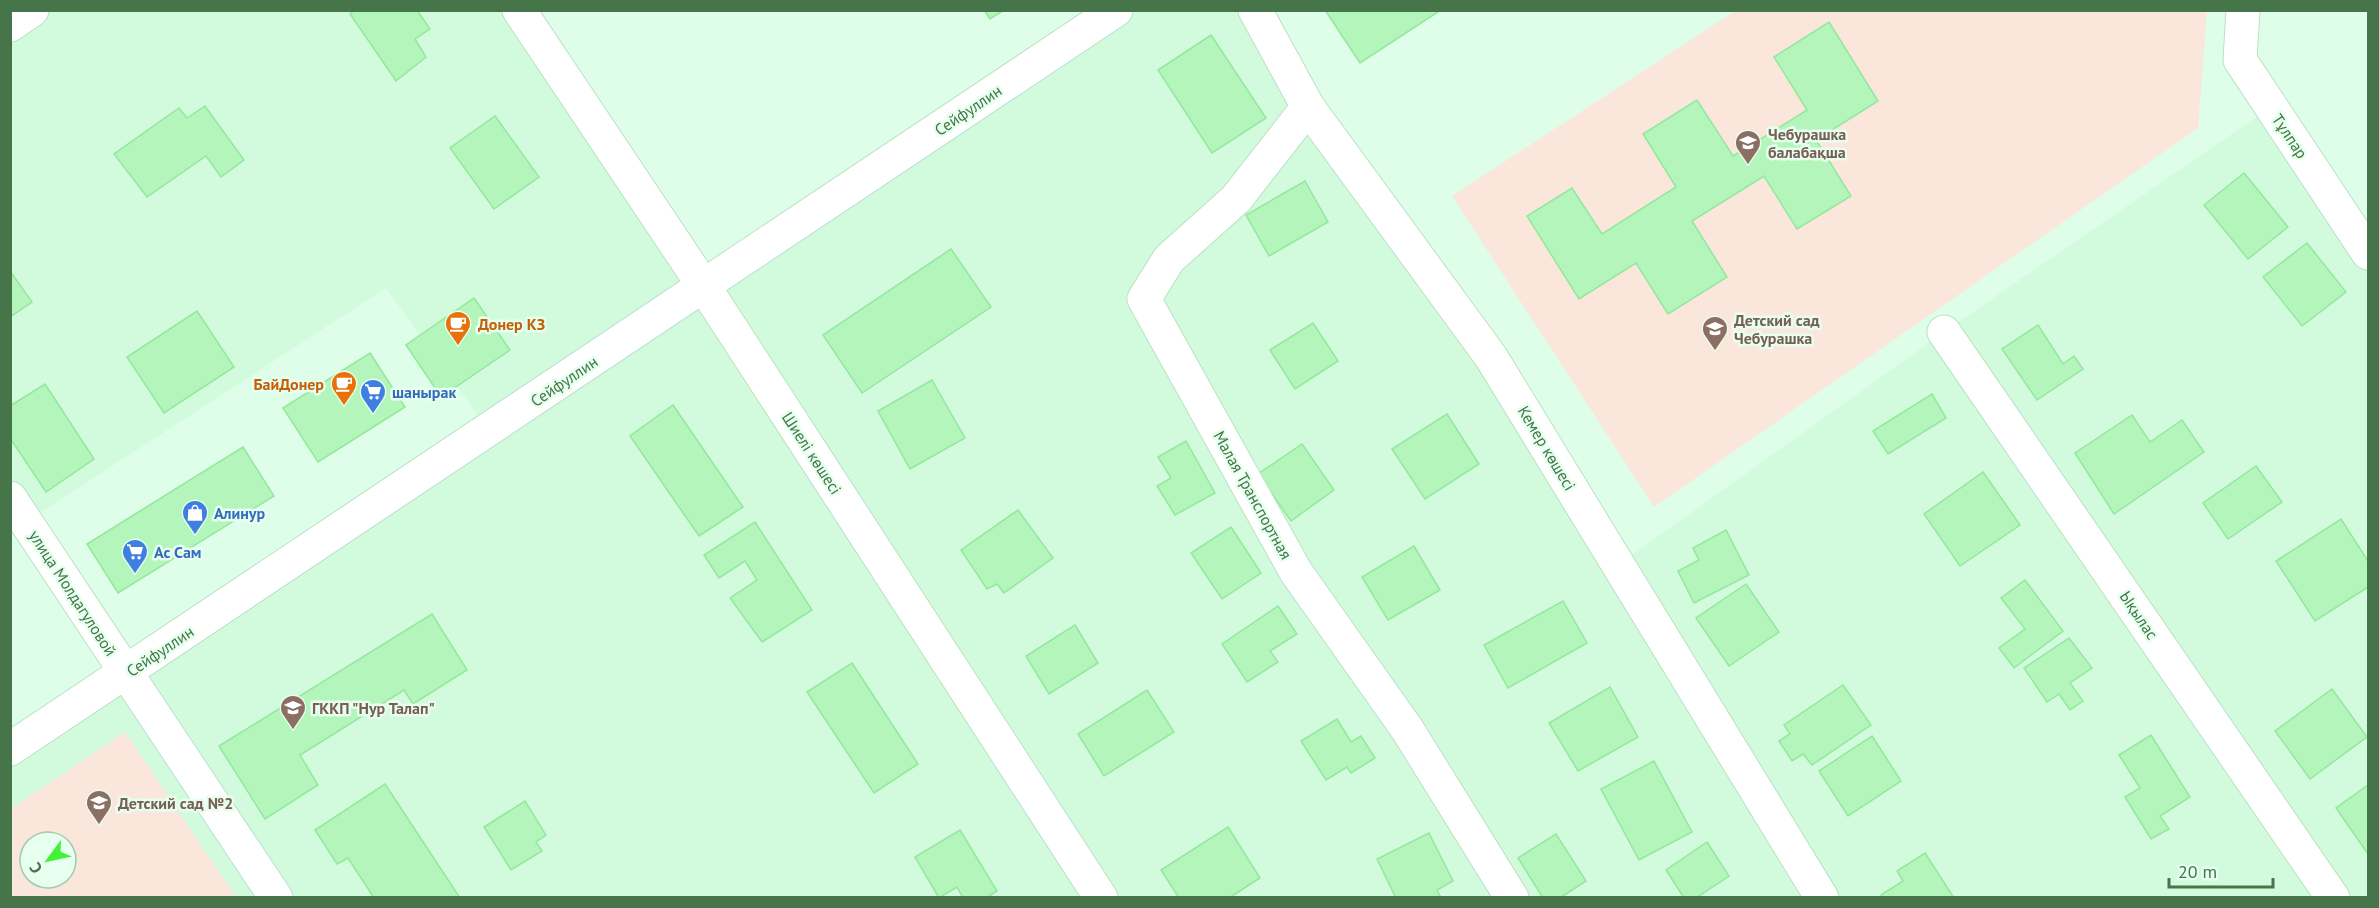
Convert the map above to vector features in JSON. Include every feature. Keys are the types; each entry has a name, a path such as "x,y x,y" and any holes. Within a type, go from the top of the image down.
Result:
{"street":[{"path":"10,25 32,10"},
{"name":"Шиелі көшесі","path":"519,10 705,288 1101,897"},
{"name":"Сейфуллин","path":"10,749 705,288 1116,10"},
{"name":"Кемер көшесі","path":"1255,10 1308,107 1491,357 1822,897"},
{"name":"Тұлпар","path":"2242,10 2240,60 2368,254"},
{"name":"Малая Транспортная","path":"1308,107 1236,199 1169,259 1144,300 1296,572 1407,729 1512,897"},
{"name":"Ықылас","path":"1944,332 2333,897"},
{"name":"улица Молдагуловой","path":"10,498 276,897"}],"shaded area":[{"path":"10,11 519,11 705,288 1116,11 1255,11 1618,565 1944,332 2271,107 2368,253 2368,897 11,897 11,749 489,431 386,288 26,522 10,498"},
{"name":"Детский сад Чебурашка","path":"1735,11 2207,11 2198,128 1654,507 1452,196"},
{"name":"Детский сад №2","path":"125,732 236,897 11,897 11,809"}],"building":[{"path":"355,10 417,10 430,29 415,39 426,57 396,81 350,14"},
{"path":"984,10 1004,10 990,19"},
{"path":"1325,10 1441,10 1360,63"},
{"name":"Чебурашка балабақша","path":"1829,22 1878,101 1816,140 1851,196 1797,229 1764,176 1692,221 1727,277 1668,314 1636,263 1579,299 1527,216 1572,188 1602,234 1676,187 1643,134 1697,100 1733,156 1807,110 1774,57"},
{"path":"1211,35 1266,118 1212,153 1158,70"},
{"path":"205,106 244,160 221,177 206,156 147,197 114,154 179,108 187,118"},
{"path":"495,116 539,177 494,209 450,148"},
{"path":"2244,173 2288,227 2248,259 2204,205"},
{"path":"1305,181 1328,222 1269,256 1246,215"},
{"path":"2307,243 2346,292 2302,326 2263,277"},
{"path":"951,249 991,307 862,393 823,335"},
{"path":"10,271 32,302 10,317"},
{"name":"Донер КЗ","path":"474,298 510,350 441,397 406,345"},
{"path":"197,311 234,367 164,413 127,357"},
{"path":"1313,323 1338,361 1295,389 1270,350"},
{"path":"2038,325 2063,364 2074,356 2083,369 2037,400 2002,349"},
{"name":"БайДонер","path":"370,353 405,407 318,462 283,408"},
{"path":"932,380 965,438 910,469 878,411"},
{"path":"45,384 94,459 46,492 10,438 10,406"},
{"path":"1932,394 1946,418 1888,454 1873,431"},
{"path":"673,405 743,507 699,536 630,436"},
{"path":"1447,414 1479,464 1425,499 1392,449"},
{"path":"2132,415 2150,442 2182,420 2204,452 2114,514 2075,453"},
{"path":"1186,441 1215,493 1175,515 1157,486 1171,478 1158,457"},
{"path":"1302,444 1334,490 1291,521 1258,474"},
{"path":"243,447 274,496 118,593 87,544"},
{"path":"2256,466 2282,502 2228,539 2203,503"},
{"path":"1983,472 2020,525 1960,566 1924,514"},
{"path":"1018,510 1053,558 1004,593 997,584 987,589 961,550"},
{"path":"2341,519 2368,561 2368,587 2315,621 2276,561"},
{"path":"755,522 812,610 762,642 730,598 757,580 745,561 719,578 704,555"},
{"path":"1231,527 1261,573 1222,599 1191,553"},
{"path":"1726,530 1749,575 1694,603 1678,571 1699,560 1693,548"},
{"path":"1414,546 1440,590 1388,620 1362,577"},
{"path":"2025,580 2063,631 2014,668 1999,648 2025,629 2001,598"},
{"path":"1746,584 1779,632 1729,666 1696,618"},
{"path":"1563,601 1587,643 1508,688 1484,645"},
{"path":"1278,606 1297,634 1270,651 1278,662 1247,682 1222,644"},
{"path":"432,614 467,670 413,704 404,690 300,755 318,785 265,819 219,746"},
{"path":"1075,625 1098,663 1049,694 1026,656"},
{"path":"2069,638 2092,668 2070,683 2083,701 2070,710 2059,694 2047,702 2024,668"},
{"path":"852,663 918,764 874,793 807,692"},
{"path":"1843,685 1871,725 1812,765 1803,754 1792,761 1779,741 1790,734 1784,725"},
{"path":"1610,687 1638,737 1578,771 1549,723"},
{"path":"2332,689 2367,737 2310,779 2275,731"},
{"path":"1147,690 1174,732 1104,776 1078,734"},
{"path":"1337,719 1351,742 1361,736 1375,758 1351,773 1347,767 1326,780 1301,741"},
{"path":"2151,735 2190,797 2160,816 2169,829 2151,839 2125,797 2140,788 2119,755"},
{"path":"1872,736 1901,781 1848,816 1819,771"},
{"path":"1654,761 1692,832 1639,860 1601,789"},
{"path":"385,784 460,898 374,898 348,858 337,864 315,830"},
{"path":"2368,785 2368,854 2336,808"},
{"path":"525,801 546,835 536,842 542,851 511,870 484,827"},
{"path":"1228,827 1260,878 1229,898 1179,898 1161,870"},
{"path":"960,830 997,891 986,898 963,898 957,887 939,898 915,857"},
{"path":"1429,833 1453,881 1437,890 1441,898 1396,898 1377,859"},
{"path":"1556,834 1586,881 1560,898 1543,898 1518,858"},
{"path":"1707,842 1729,876 1696,898 1684,898 1666,870"},
{"path":"1925,853 1954,898 1883,898 1881,895 1903,881 1897,871"}],"place":[{"name":"Чебурашка балабақша","path":"1748,166"},
{"name":"Донер КЗ","path":"458,347"},
{"name":"Детский сад Чебурашка","path":"1715,352"},
{"name":"БайДонер","path":"344,407"},
{"name":"шанырак","path":"373,415"},
{"name":"Алинур","path":"195,536"},
{"name":"Ас Сам","path":"135,575"},
{"name":"ГККП \"Нур Талап\"","path":"293,731"},
{"name":"Детский сад №2","path":"99,826"}]}
